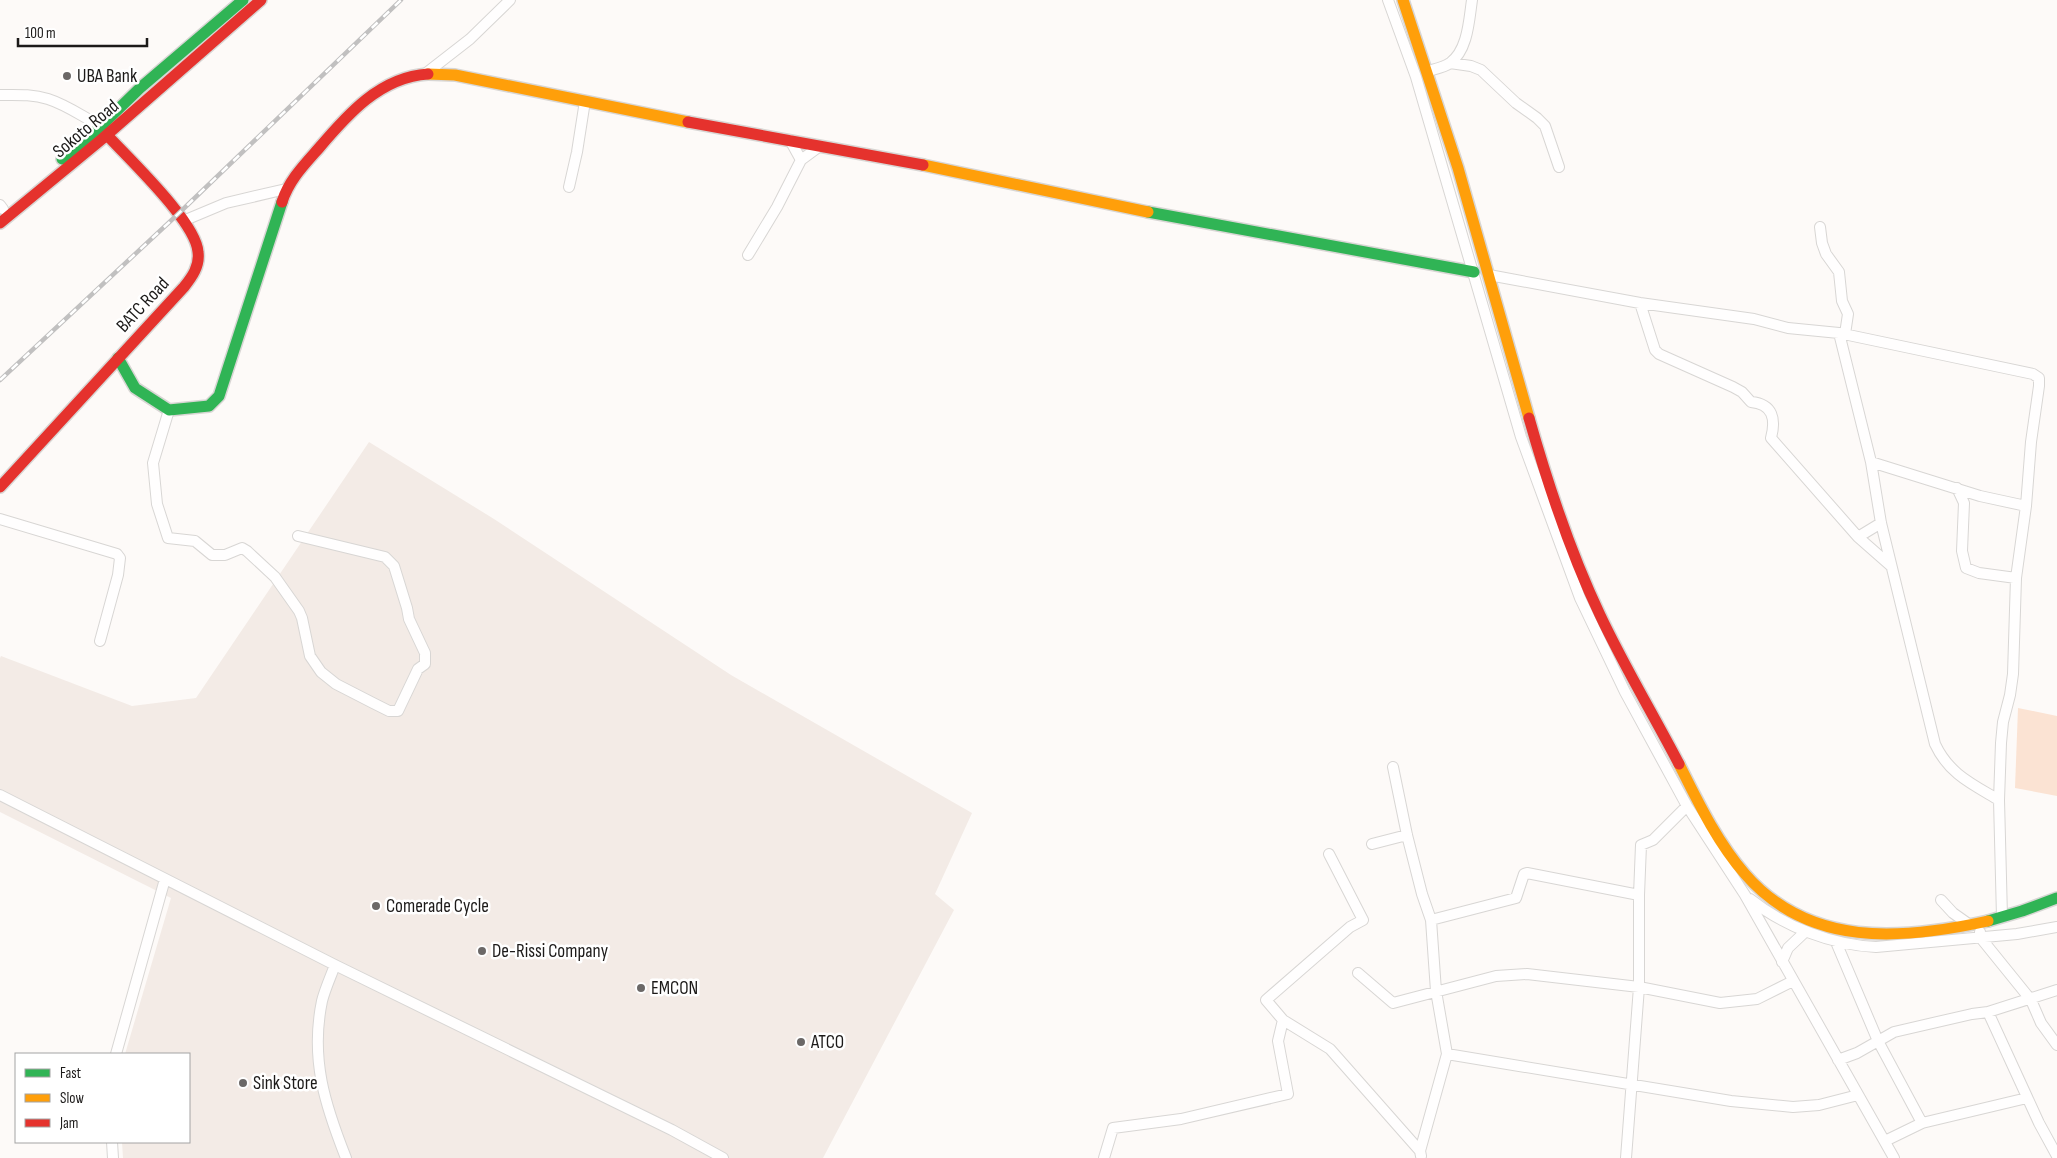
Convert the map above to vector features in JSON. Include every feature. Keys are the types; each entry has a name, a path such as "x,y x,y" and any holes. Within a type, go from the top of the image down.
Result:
{"street":[{"name":"Sokoto Road","path":"0,222 104,130 140,88 243,0"},
{"name":"Sokoto Road","path":"1,208 104,130 213,42 261,0"},
{"path":"425,74 470,39 510,0"},
{"path":"1388,0 1416,77 1521,437 1580,598 1625,692 1687,806 1745,895 1894,1158"},
{"path":"1403,0 1442,117 1532,429 1559,513 1589,593 1714,830 1752,882 1764,895 1795,914 1824,925 1858,934 1914,938 1980,937 2017,934 2057,926"},
{"path":"1428,71 1450,63 1459,54 1464,42 1472,0"},
{"path":"205,33 213,42"},
{"path":"1450,63 1471,66 1481,70 1516,103 1538,118 1545,126 1559,167"},
{"path":"118,358 135,388 152,401 169,410 209,406 219,396 286,189 298,172 350,112 374,93 401,80 425,74 456,75 985,177 1172,217 1474,272"},
{"path":"0,95 25,95 47,98 77,112 104,130"},
{"path":"568,187 577,152 585,101"},
{"path":"1429,120 1442,117"},
{"name":"BATC Road","path":"0,487 184,287 196,270 199,251 191,230 104,130"},
{"path":"790,140 801,160"},
{"path":"748,255 777,207 801,160 820,146"},
{"path":"183,221 226,203 286,189"},
{"path":"1820,227 1822,243 1826,254 1839,272 1842,301 1848,314 1842,334 1871,462 1881,523 1935,744 1947,764 1961,778 1999,800"},
{"path":"1488,275 1640,303 1754,319 1788,328 1842,334 2036,376 2040,382 2031,442 2026,506 2016,578 2013,674 2003,722 1999,800 2002,916"},
{"path":"1640,303 1655,350 1659,354 1733,387 1742,392 1751,402 1762,403 1771,410 1774,427 1771,438 1858,536 1892,566"},
{"path":"169,410 153,463 157,504 168,538 195,541 212,555 225,555 242,548 248,551 276,577 299,611 310,656 321,672 336,684 373,703 389,711 398,711 418,669 425,664 425,653 409,619 394,566 385,557 298,536"},
{"path":"1871,462 1957,488 2026,506"},
{"path":"1957,488 1964,503 1962,551 1966,568 1979,573 2016,578"},
{"path":"0,518 117,554 120,558 118,575 100,641"},
{"path":"1858,536 1881,523"},
{"path":"1393,767 1407,835 1422,894 1431,920 1436,991 1447,1054 1423,1157"},
{"path":"0,795 335,964 664,1126 723,1158"},
{"path":"1626,1158 1630,1084 1639,987 1641,845 1653,840 1687,806"},
{"path":"1372,844 1407,835"},
{"path":"1329,854 1363,920 1350,927 1266,1000 1283,1020 1330,1049 1423,1157"},
{"path":"1431,920 1516,898 1524,874 1527,873 1639,895"},
{"path":"116,1053 165,879"},
{"path":"1745,895 1772,914 1806,931 1836,942 1876,947 2029,910 2057,898"},
{"path":"1941,900 1953,913 1976,923"},
{"path":"1976,923 1980,937 2031,1000 2041,1023 2057,1045"},
{"path":"1782,962 1788,948 1806,931"},
{"path":"1836,942 1878,1041 1922,1123"},
{"path":"335,964 323,1000 318,1033 318,1068 325,1099 346,1158"},
{"path":"1358,973 1393,1003 1496,976 1527,974 1639,987 1720,1003 1758,999 1792,981"},
{"path":"1838,1060 1856,1053 1894,1032 1988,1012 2031,1000 2057,990"},
{"path":"1988,1012 2027,1098 2057,1156"},
{"path":"1104,1158 1113,1128 1181,1119 1288,1094 1278,1041 1283,1020"},
{"path":"1447,1054 1680,1094 1793,1107 1819,1105 1858,1095"},
{"path":"1885,1141 1922,1123 2027,1098"},
{"path":"112,1143 114,1158"}],"shaded area":[{"path":"369,442 494,519 731,675 972,813 935,894 954,910 823,1158 123,1158 122,1143 190,1143 190,1053 125,1053 171,898 0,812 0,658 1,656 132,706 196,698"},
{"path":"2018,708 2057,716 2057,796 2015,788"}],"railway":[{"path":"0,380 177,215 401,0"}],"traffic: fast":[{"path":"62,159 101,126 140,88 243,0"},
{"path":"118,358 135,388 169,410 209,406 219,396 282,202"},
{"path":"1148,212 1474,272"},
{"path":"1988,921 2057,898"}],"traffic: slow":[{"path":"1403,0 1458,168 1529,418"},
{"path":"428,74 455,75 688,122"},
{"path":"923,165 1148,212"},
{"path":"1679,764 1693,793 1735,862 1770,898 1798,915 1827,926 1858,932 1890,934 1923,932 1988,921"}],"traffic: jam":[{"path":"0,223 102,139 261,0"},
{"path":"282,202 297,173 353,111 380,90 395,82 428,74"},
{"path":"688,122 923,165"},
{"path":"0,487 184,287 197,267 198,252 186,224 160,191 107,135"},
{"path":"1529,418 1560,518 1589,591 1619,653 1679,764"}],"place":[{"name":"UBA Bank","path":"67,76"},
{"name":"Comerade Cycle","path":"376,906"},
{"name":"De-Rissi Company","path":"482,951"},
{"name":"EMCON","path":"641,988"},
{"name":"ATCO","path":"801,1042"},
{"name":"Sink Store","path":"243,1083"}]}
